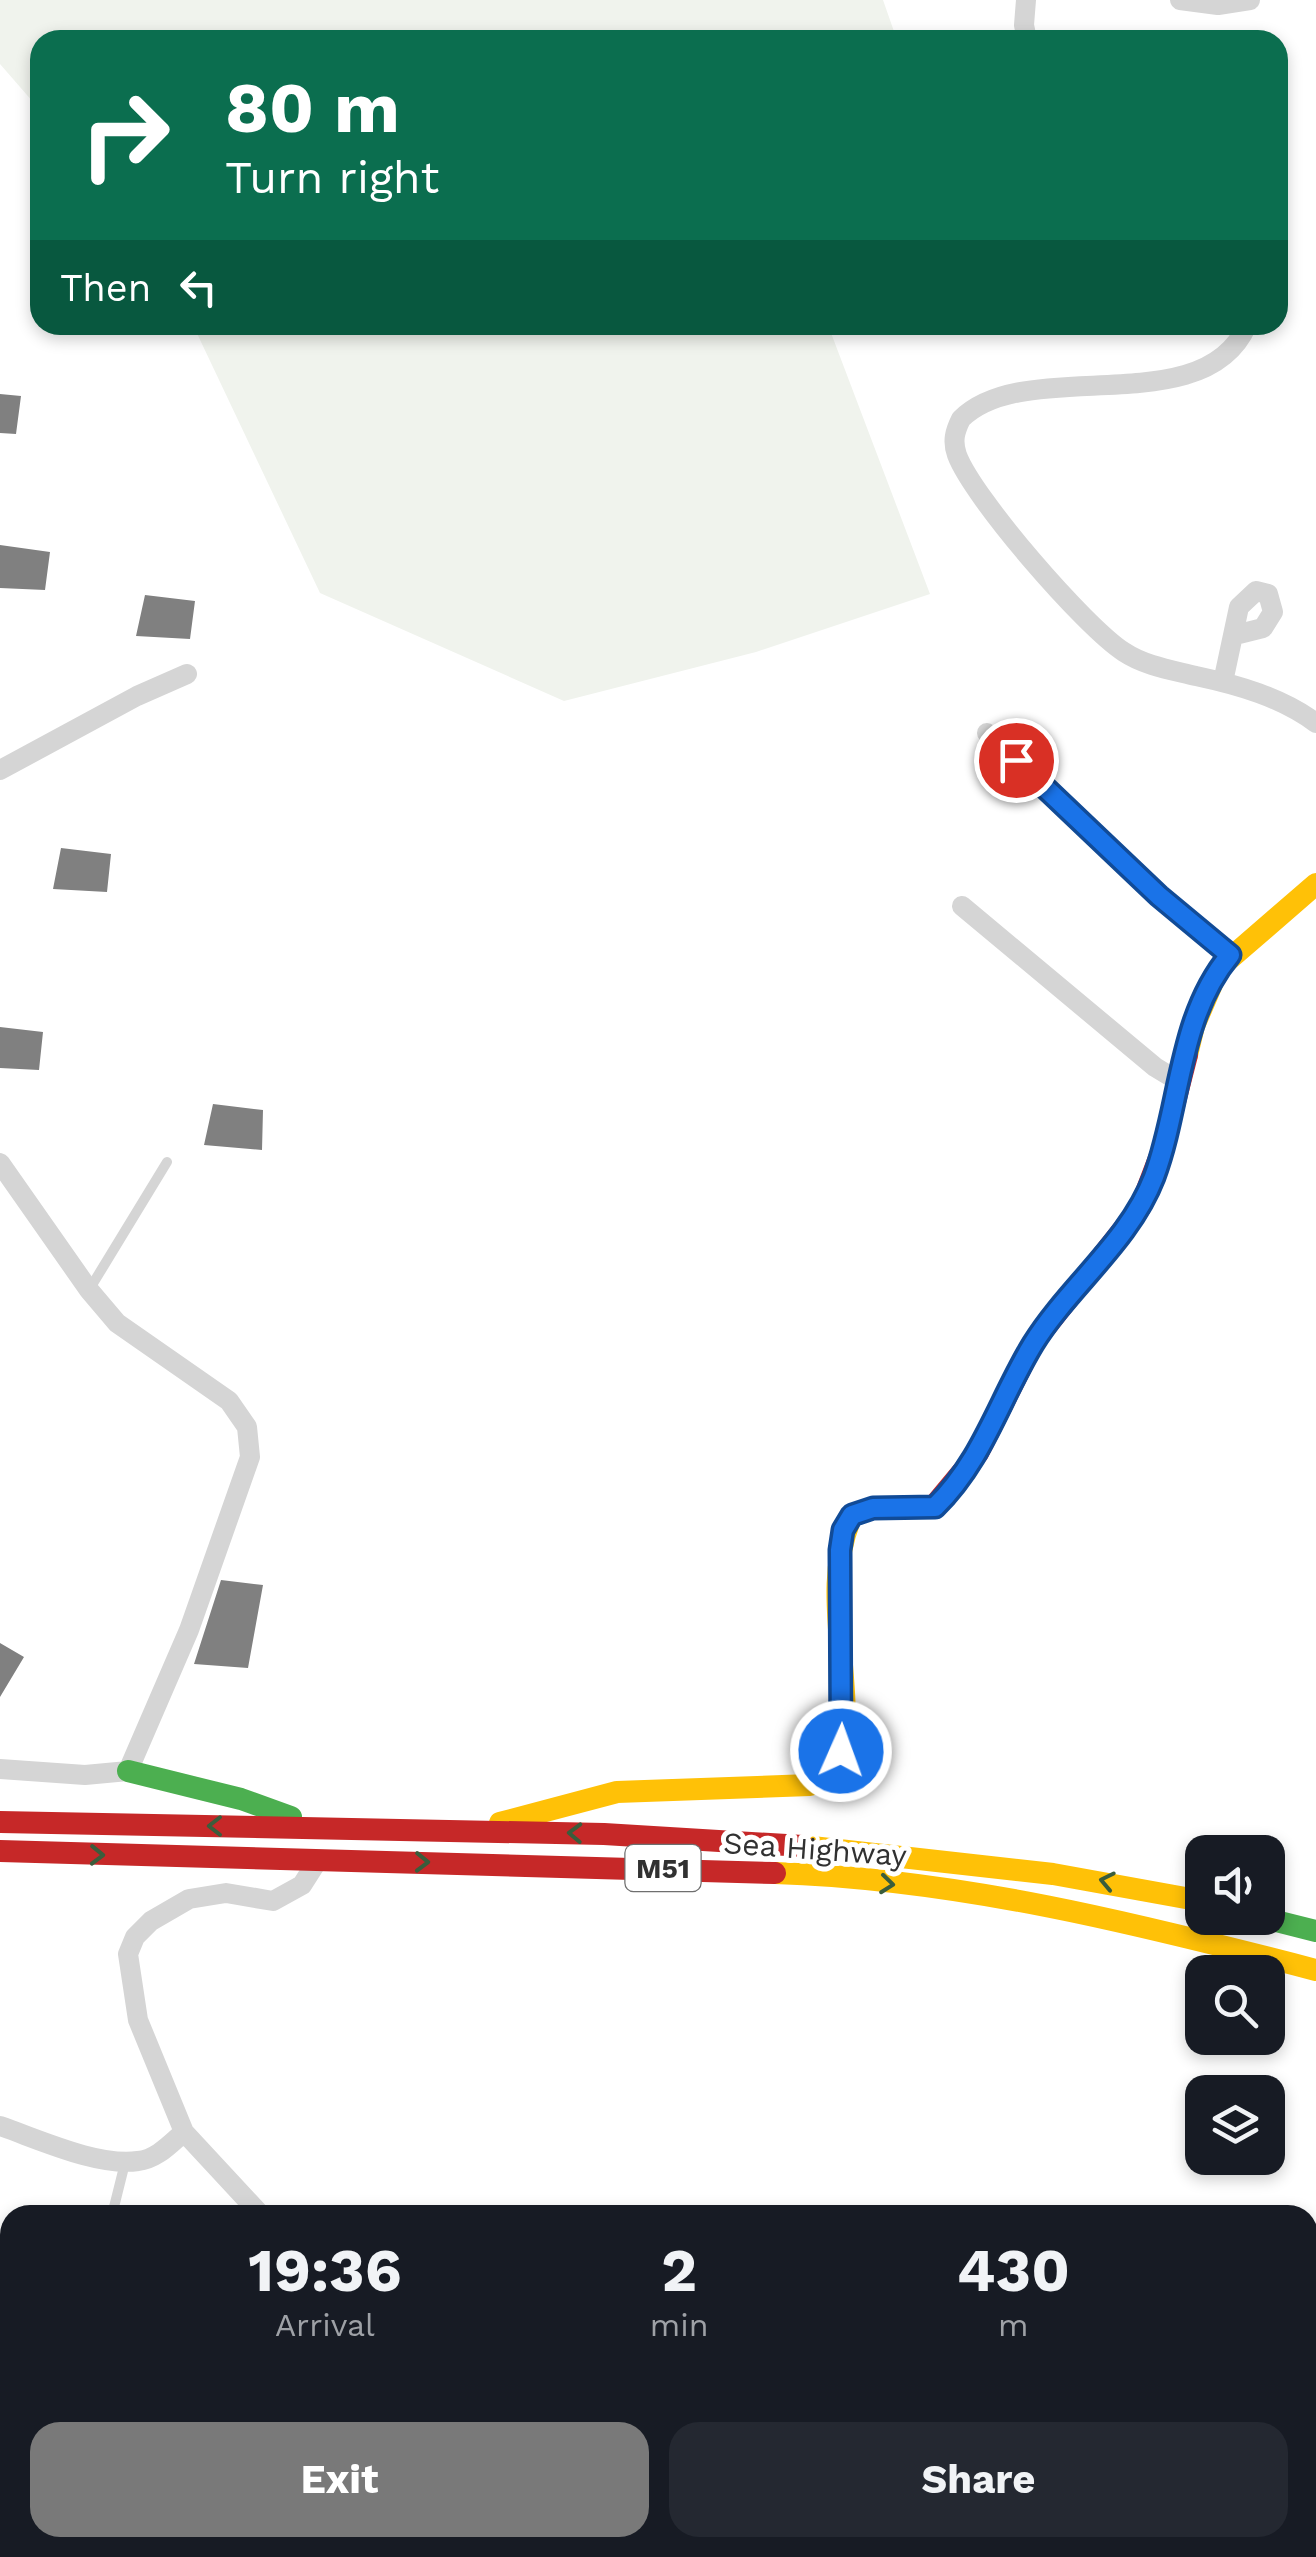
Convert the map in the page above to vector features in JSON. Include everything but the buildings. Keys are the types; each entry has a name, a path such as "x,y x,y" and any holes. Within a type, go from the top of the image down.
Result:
{"main road":[{"path":"474,1830 617,1792 810,1785 828,1771 841,1751 843,1530 852,1515 873,1508 935,1507 954,1487 991,1432 1034,1342 1140,1208 1164,1145 1178,1081 1205,995 1230,955 1316,884"},
{"path":"128,1771 241,1799 321,1828"},
{"name":"Sea Highway","path":"0,1822 715,1838 960,1859 1077,1875 1185,1897"},
{"name":"Sea Highway","path":"0,1851 796,1874 990,1894 1173,1933 1316,1970"},
{"path":"1285,1924 1316,1932"}],"street":[{"path":"1025,30 1026,0"},
{"path":"1180,0 1218,5 1250,0"},
{"path":"1240,335 1208,365 1139,384 1080,386 1006,396 970,410 955,432 958,457 1039,566 1091,624 1124,652 1144,662 1223,682 1286,704 1316,723"},
{"path":"1223,682 1235,635"},
{"path":"0,770 136,696 188,674"},
{"path":"987,733 1159,896 1230,955"},
{"path":"962,906 1155,1067 1178,1081"},
{"path":"0,1163 116,1323 228,1401 247,1427 250,1456 196,1612 128,1771 85,1775 0,1769"},
{"path":"252,2205 184,2132 138,2020 128,1954 135,1937 151,1921 190,1900 226,1893 273,1901 302,1885 318,1860"},
{"path":"0,2126 68,2150 126,2161 158,2154 184,2132"}],"lane":[{"path":"89,1290 167,1162"},
{"path":"115,2205 126,2161"}],"shaded area":[{"path":"0,0 883,0 894,30 30,30 30,98 0,64"},
{"path":"198,335 832,335 930,594 756,652 564,701 320,593"}],"traffic: fast":[{"path":"128,1771 241,1799 291,1817"},
{"path":"1285,1923 1316,1931"}],"traffic: slow":[{"path":"1187,1055 1194,1026 1219,968 1316,884"},
{"path":"500,1823 617,1792 810,1785 832,1766 843,1745 838,1571 852,1515 873,1508 933,1507"},
{"path":"803,1846 1053,1874 1185,1898"},
{"path":"775,1873 912,1884 1048,1906 1316,1970"}],"traffic: jam":[{"path":"933,1507 978,1453 1034,1342 1140,1208 1164,1145 1187,1055"},
{"path":"0,1822 604,1834 803,1846"},
{"path":"0,1851 775,1873"}],"route":[{"path":"841,1751 843,1530 852,1515 873,1508 935,1507 978,1454 1034,1342 1140,1208 1154,1178 1173,1097 1205,995 1230,955 1159,896 1016,760"}]}
